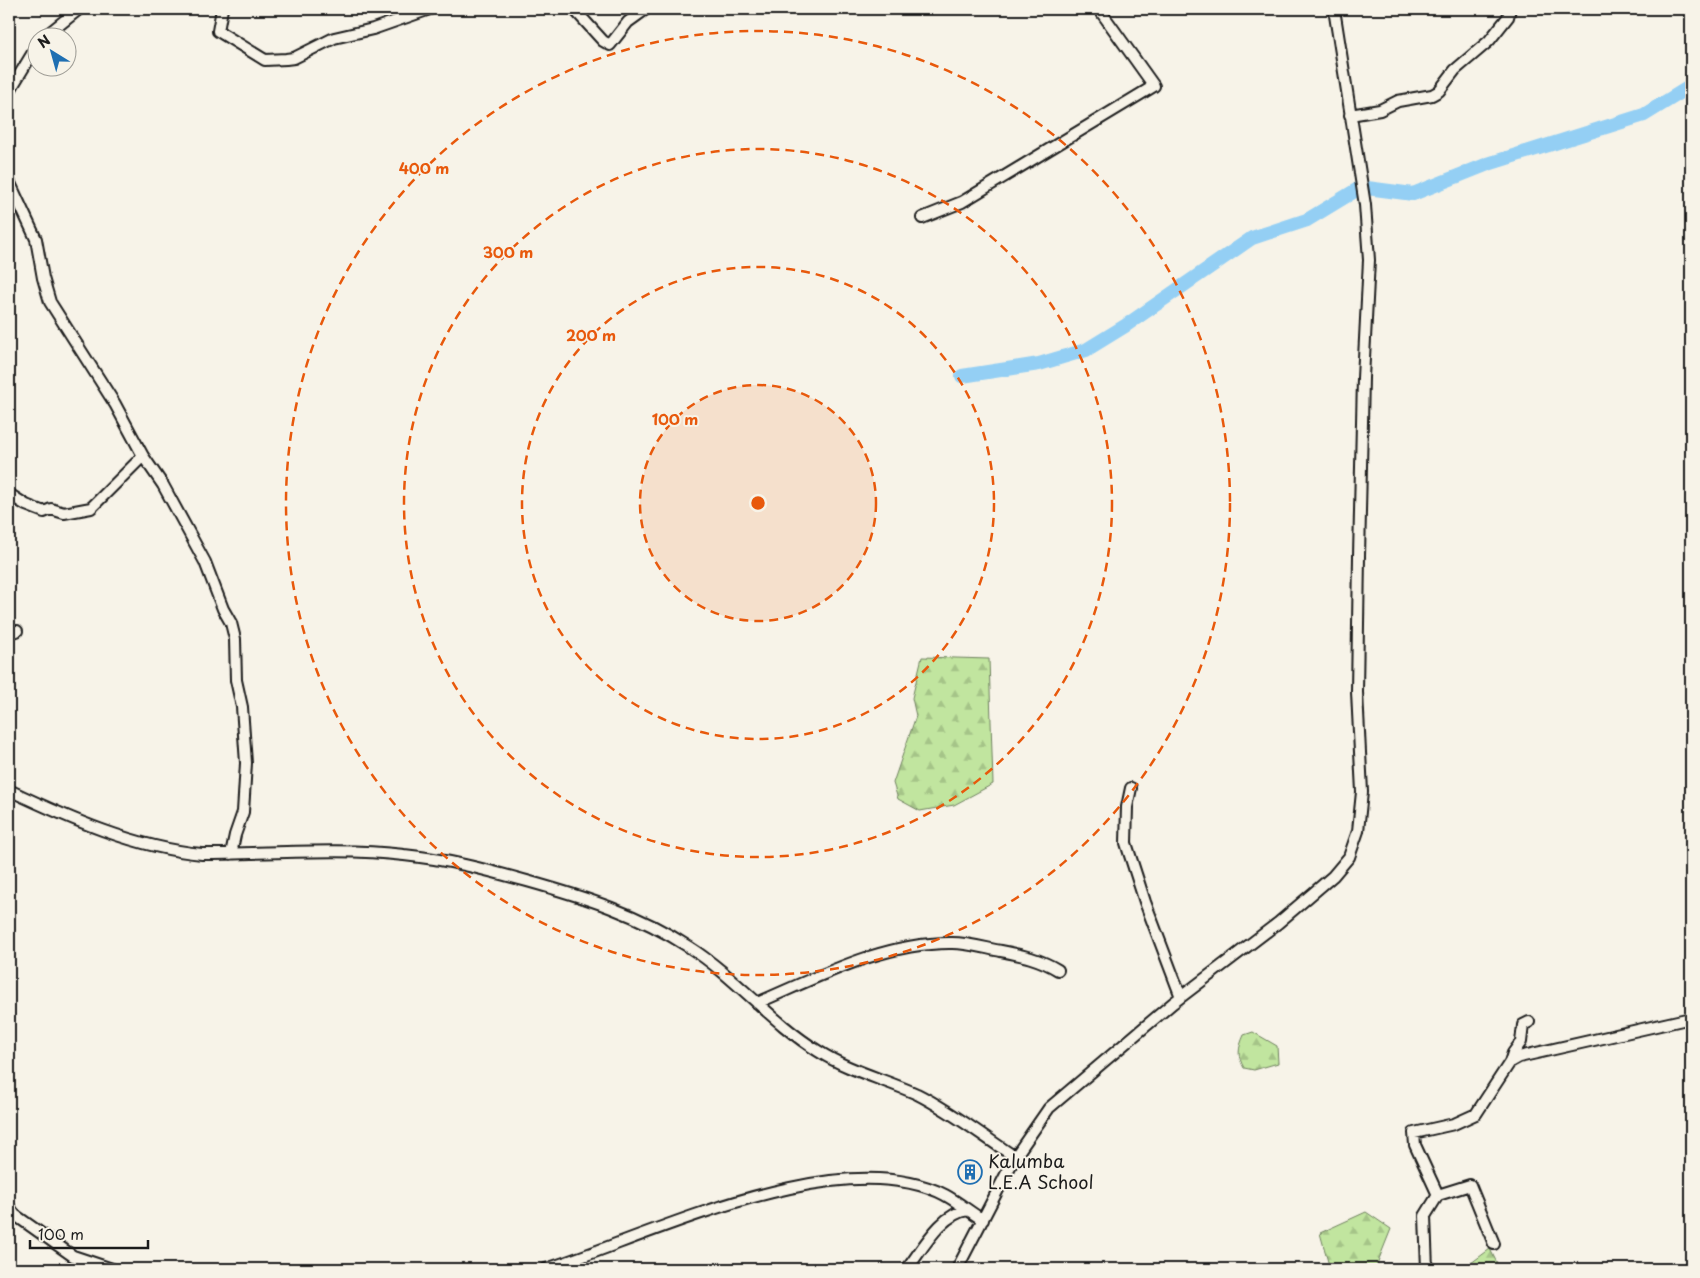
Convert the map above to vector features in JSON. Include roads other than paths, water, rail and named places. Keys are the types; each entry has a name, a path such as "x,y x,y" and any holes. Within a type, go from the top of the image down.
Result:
{"street":[{"path":"55,28 79,9"},
{"path":"222,9 218,31 265,60 294,58 334,38 372,29 430,9"},
{"path":"574,9 603,41 610,45 628,22 646,9"},
{"path":"922,218 962,202 1154,86 1099,9"},
{"path":"956,1269 1015,1157 1043,1115 1058,1100 1181,997 1278,922 1333,876 1349,857 1358,831 1362,792 1358,692 1359,556 1363,378 1369,260 1365,205 1334,9"},
{"path":"1350,115 1380,110 1398,101 1432,95 1439,91 1455,70 1489,41 1508,17 1510,9"},
{"path":"9,92 28,61"},
{"path":"9,182 36,239 43,278 50,302 115,404 143,456 164,485 198,548 233,631 236,680 242,707 246,763 243,812 231,854"},
{"path":"9,494 26,505 44,512 52,509 64,513 91,508 143,456"},
{"path":"1131,788 1126,807 1126,843 1145,902 1181,997"},
{"path":"9,790 97,830 179,851 231,854 359,852 405,855 470,866 582,897 619,910 683,943 797,1037 820,1052 850,1068 923,1098 1015,1157"},
{"path":"757,1003 862,960 929,944 966,944 1017,954 1046,963 1058,970"},
{"path":"1510,1062 1552,1049 1691,1018"},
{"path":"1438,1195 1415,1145 1414,1133 1454,1124 1476,1114 1521,1042 1523,1025 1529,1022"},
{"path":"546,1269 685,1217 769,1192 827,1183 863,1179 909,1184 944,1194 983,1220"},
{"path":"1427,1269 1425,1216 1438,1195 1470,1185 1494,1244"},
{"path":"9,1207 15,1215 73,1256 112,1269"},
{"path":"907,1269 949,1217 968,1210"}],"waterway":[{"path":"1367,188 1413,194 1488,164 1644,115 1691,86"},
{"path":"962,376 1039,364 1086,350 1125,326 1252,238 1307,220 1358,189"}],"place":[{"name":"Kalumba L.E.A School","path":"970,1172"}]}
